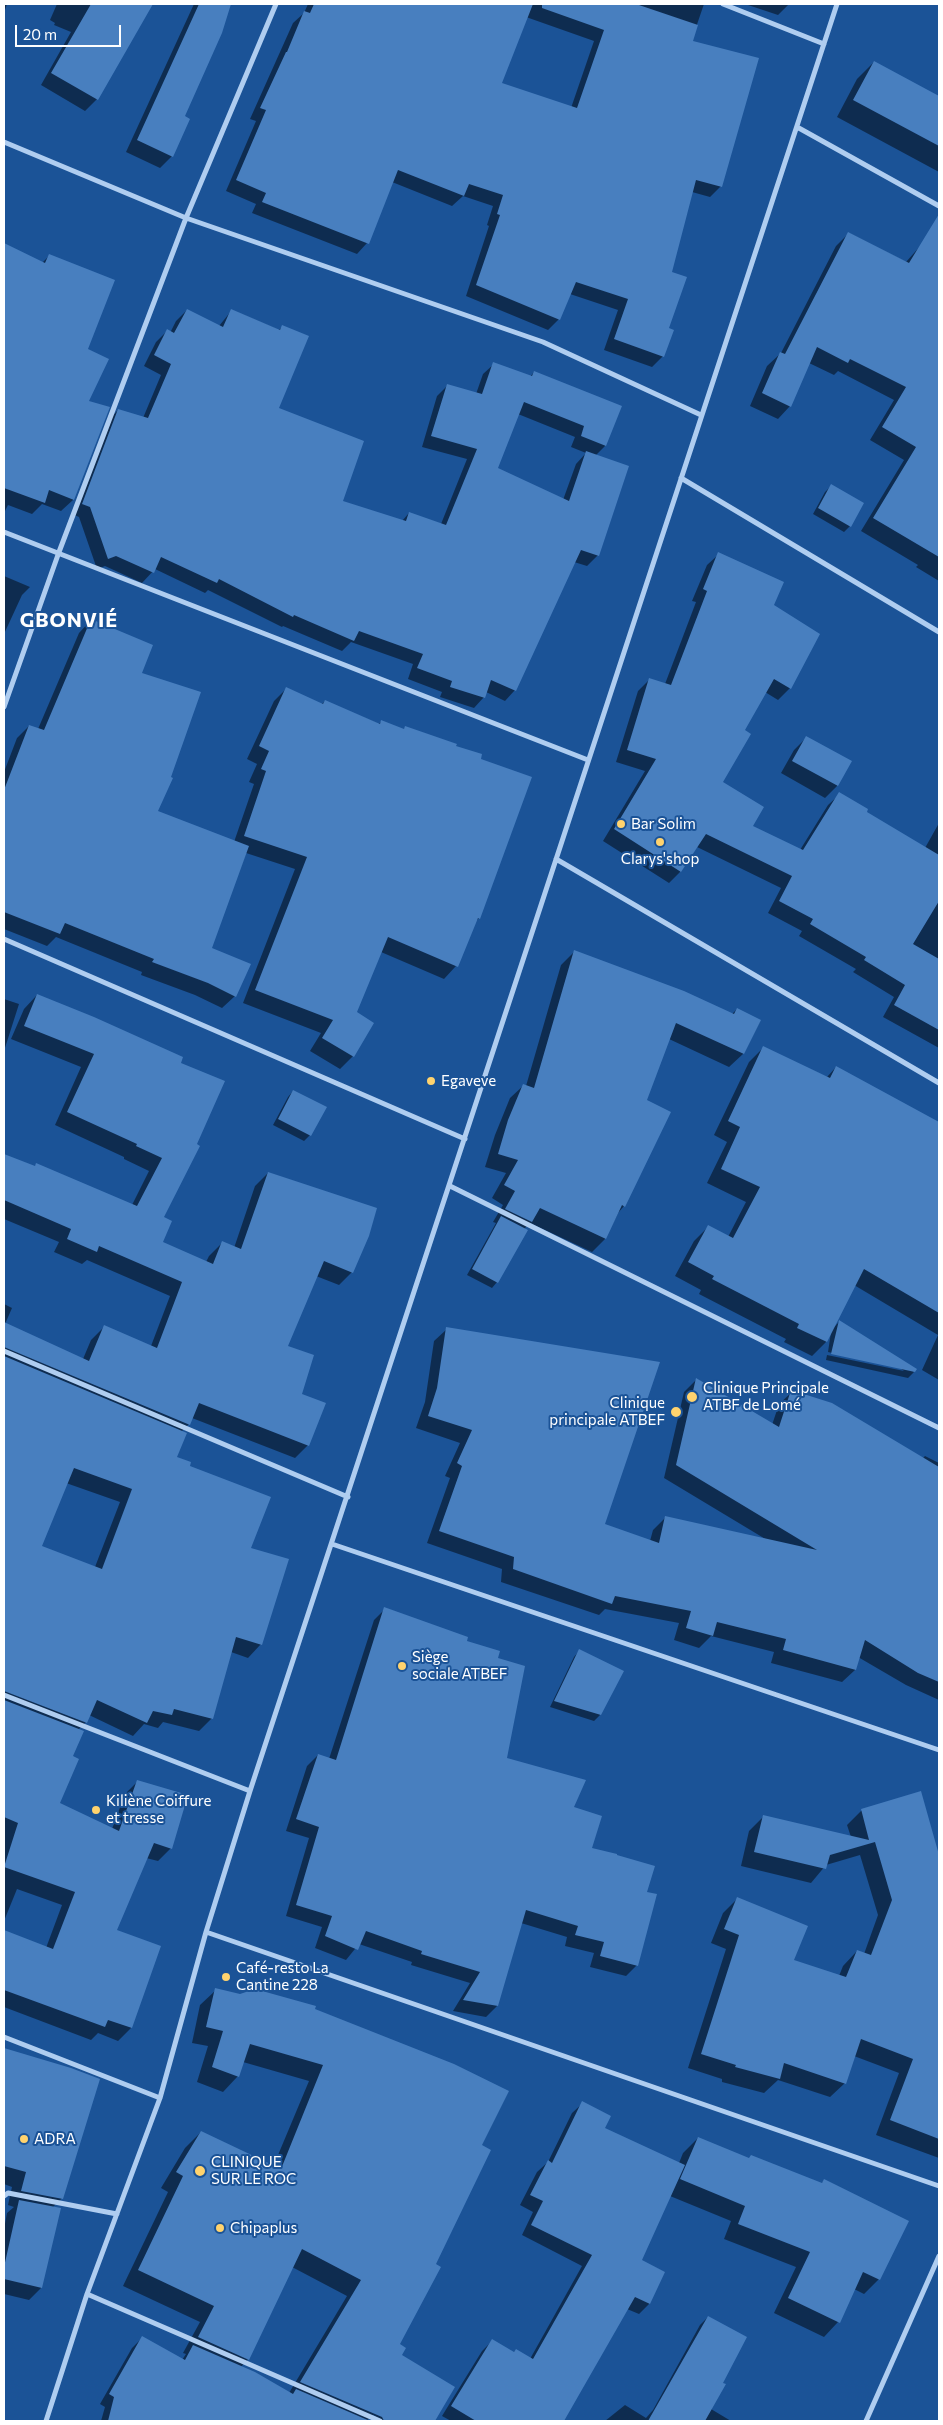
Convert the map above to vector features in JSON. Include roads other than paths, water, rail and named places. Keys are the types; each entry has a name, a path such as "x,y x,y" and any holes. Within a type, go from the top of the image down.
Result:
{"street":[{"path":"4,707 59,552 186,218 276,4"},
{"path":"723,4 824,44"},
{"path":"46,2421 87,2294 160,2098 206,1932 250,1791 837,4"},
{"path":"797,127 939,206"},
{"path":"4,142 186,218 543,342 701,415"},
{"path":"681,478 939,632"},
{"path":"4,532 588,760"},
{"path":"556,859 939,1083"},
{"path":"4,939 465,1139"},
{"path":"450,1186 939,1428"},
{"path":"4,1351 348,1497"},
{"path":"332,1544 939,1750"},
{"path":"4,1695 250,1791"},
{"path":"206,1932 939,2186"},
{"path":"4,2037 160,2098"},
{"path":"4,2196 8,2192 117,2214"},
{"path":"866,2421 939,2256"},
{"path":"87,2294 380,2421"}],"place":[{"name":"Bar Solim","path":"621,824"},
{"name":"Clarys'shop","path":"660,842"},
{"name":"Egaveve","path":"431,1081"},
{"name":"Clinique Principale ATBF de Lomé","path":"692,1397"},
{"name":"Clinique principale ATBEF","path":"676,1412"},
{"name":"Siège sociale ATBEF","path":"402,1666"},
{"name":"Kiliène Coiffure et tresse","path":"96,1810"},
{"name":"Café-resto La Cantine 228","path":"226,1977"},
{"name":"ADRA","path":"24,2139"},
{"name":"CLINIQUE SUR LE ROC","path":"200,2171"},
{"name":"Chipaplus","path":"220,2228"}],"district":[{"name":"GBONVIÉ","path":"69,620"}]}
